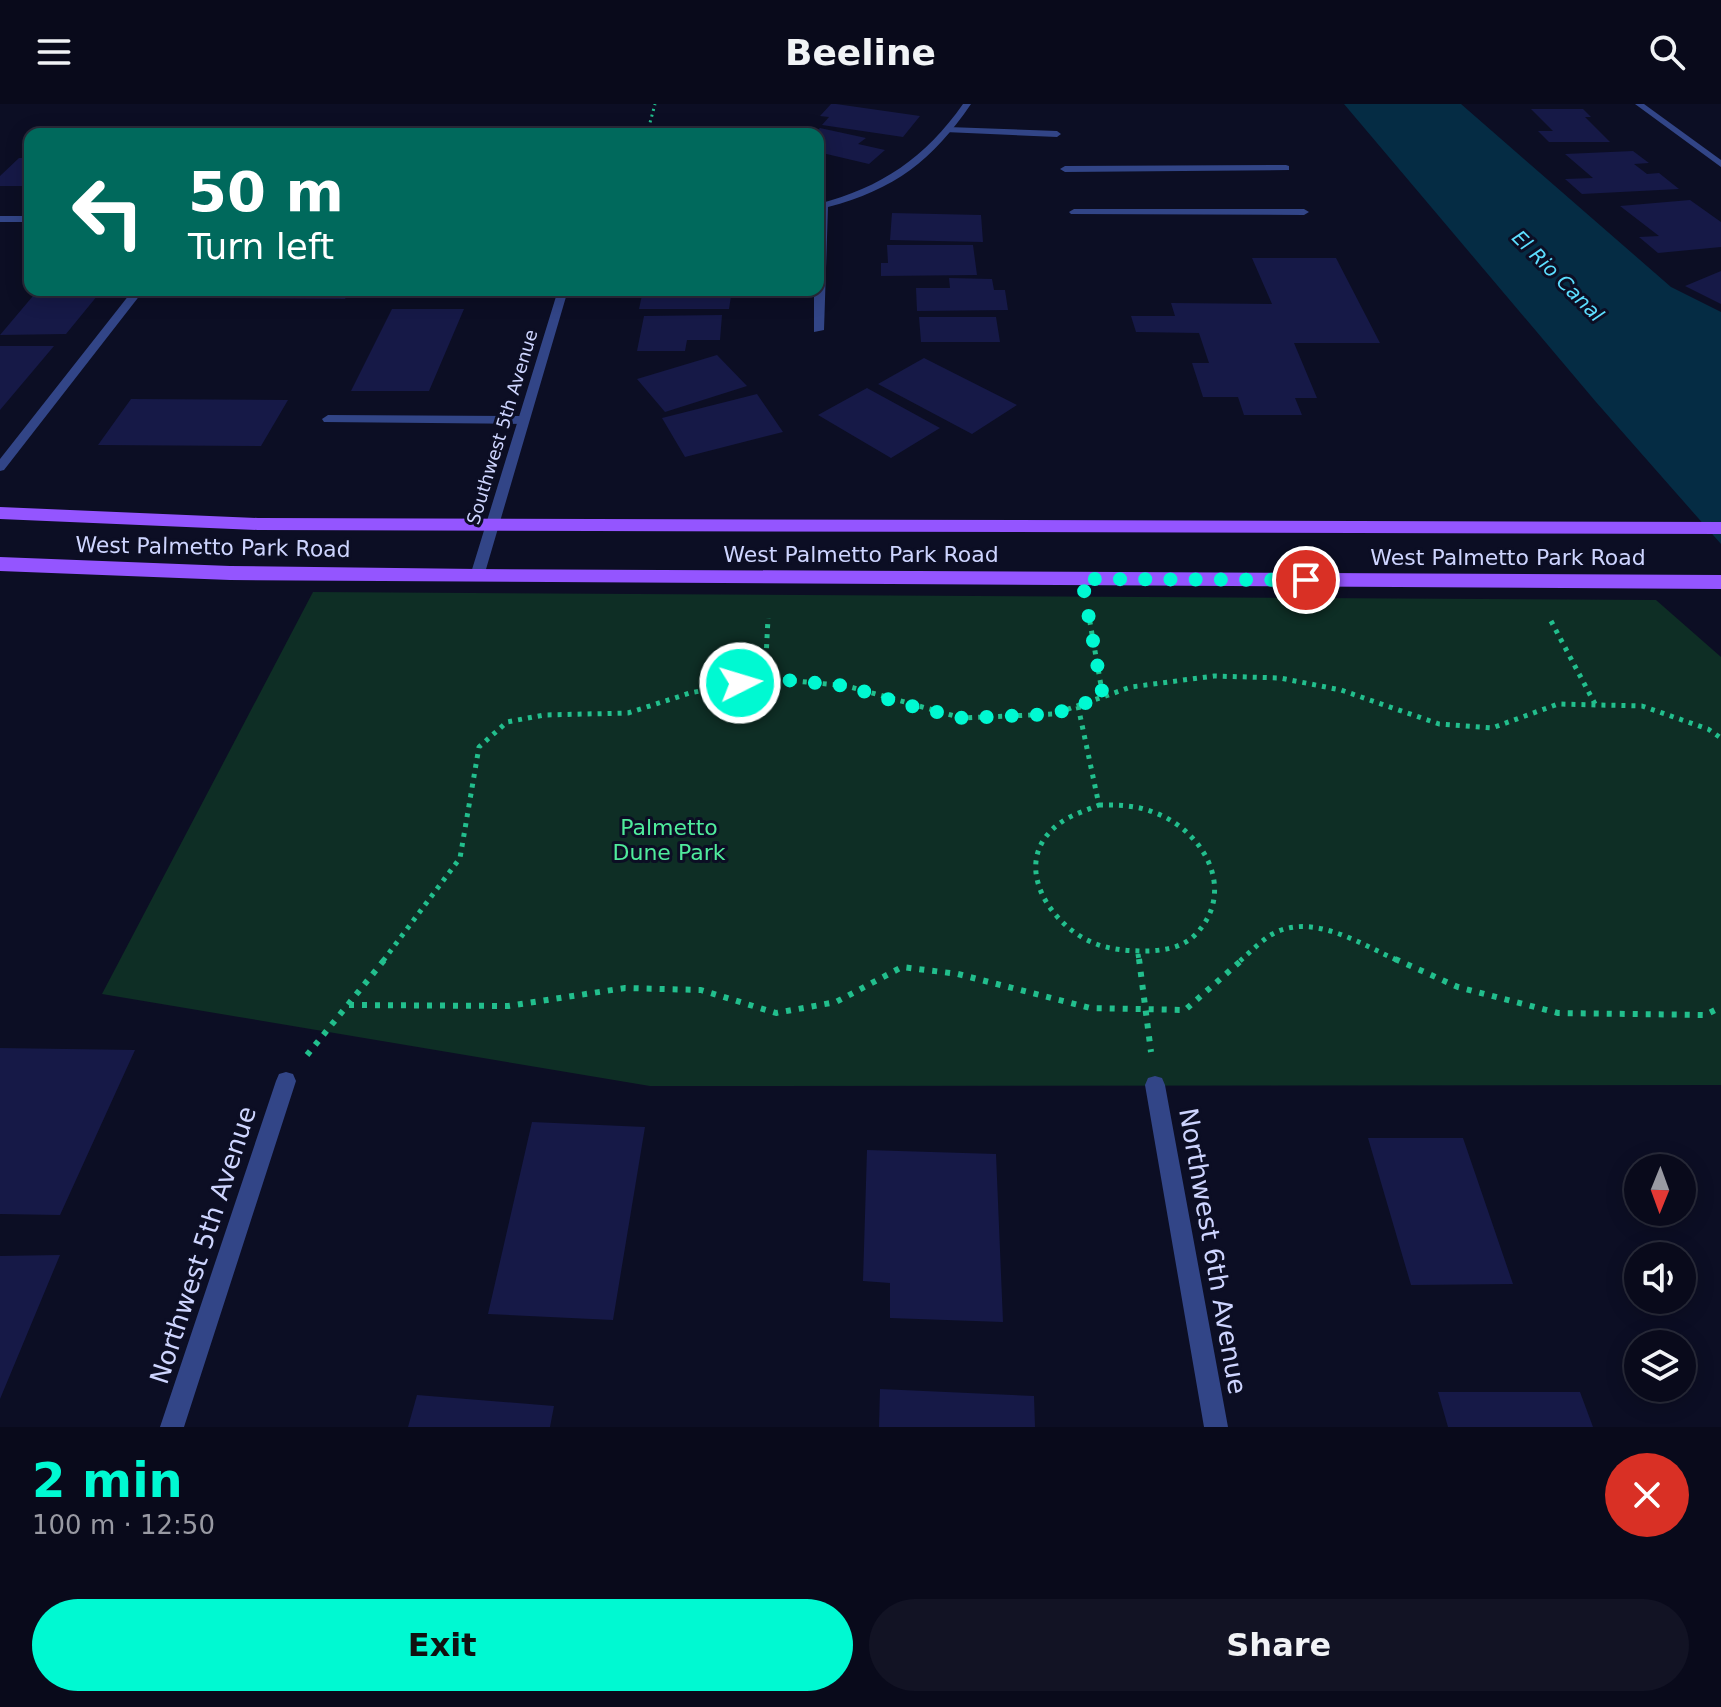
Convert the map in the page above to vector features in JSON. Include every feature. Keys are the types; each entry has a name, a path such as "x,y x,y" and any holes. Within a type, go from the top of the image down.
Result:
{"main road":[{"name":"West Palmetto Park Road","path":"0,513 258,524 1721,528"},
{"name":"West Palmetto Park Road","path":"0,564 230,573 477,576 1721,582"}],"street":[{"path":"824,206 896,178 927,156 967,104"},
{"path":"1639,104 1721,164"},
{"path":"948,130 1057,134"},
{"path":"1065,169 1286,168"},
{"path":"1074,212 1304,212"},
{"path":"0,219 24,219"},
{"path":"0,467 134,296"},
{"name":"Southwest 5th Avenue","path":"477,576 561,296"},
{"path":"818,330 819,296"},
{"path":"328,419 523,420"},
{"name":"Northwest 5th Avenue","path":"172,1427 286,1081"},
{"name":"Northwest 6th Avenue","path":"1155,1085 1216,1427"}],"path":[{"path":"649,128 655,104"},
{"path":"1082,579 1103,697"},
{"path":"765,678 768,618"},
{"path":"1551,621 1595,705"},
{"path":"286,1081 460,858 479,747 507,722 544,715 628,713 690,693 765,678 847,686 962,718 1054,714 1131,687 1214,676 1280,678 1341,690 1439,724 1492,728 1558,704 1642,706 1708,729 1721,738"},
{"path":"1078,706 1099,805"},
{"path":"1099,805 1128,805 1156,813 1182,827 1202,846 1214,870 1218,894 1211,918 1194,937 1169,949 1138,954 1107,949 1077,936 1054,917 1039,894 1034,869 1038,845 1052,826 1073,812 1099,805"},
{"path":"348,1005 508,1006 625,988 701,990 776,1013 836,1002 902,967 958,974 1090,1008 1185,1010 1269,936 1296,925 1328,930 1458,987 1558,1013 1705,1015 1721,1007"},
{"path":"1138,954 1155,1085"}],"green space":[{"name":"Palmetto Dune Park","path":"313,592 1656,600 1721,657 1721,1085 650,1086 102,994"}],"water":[{"name":"El Rio Canal","path":"1344,104 1461,104 1671,287 1721,312 1721,544 1596,402"}],"building":[{"path":"831,104 920,116 903,137 822,125 829,117 820,116"},
{"path":"1531,109 1583,109 1591,117 1585,117 1610,142 1549,142 1538,131 1553,131"},
{"path":"824,129 866,138 858,144 885,150 869,164 824,153"},
{"path":"1633,151 1649,163 1634,164 1647,174 1659,173 1679,189 1582,194 1565,179 1593,178 1565,154"},
{"path":"19,158 24,158 24,186 0,186 0,176"},
{"path":"1690,200 1721,222 1721,247 1658,253 1639,237 1659,236 1620,206"},
{"path":"892,213 981,215 983,242 890,240"},
{"path":"887,245 973,245 977,275 881,276 881,263 888,263"},
{"path":"1252,258 1336,258 1380,343 1294,343 1317,398 1295,398 1302,415 1244,415 1238,397 1203,397 1192,363 1209,363 1199,333 1136,332 1131,316 1175,316 1171,303 1272,304"},
{"path":"1721,271 1721,304 1685,286"},
{"path":"949,278 992,279 994,290 1005,290 1008,310 917,311 916,288 950,288"},
{"path":"33,296 97,296 66,334 0,335"},
{"path":"205,296 347,296 345,299"},
{"path":"642,296 731,296 729,309 639,309"},
{"path":"392,309 464,309 429,391 351,391"},
{"path":"722,315 720,340 687,340 685,351 637,351 644,316"},
{"path":"919,317 996,317 1000,342 921,342"},
{"path":"0,346 54,346 0,410"},
{"path":"717,355 747,386 665,412 637,379"},
{"path":"924,358 1017,405 972,434 878,384"},
{"path":"867,388 940,428 891,458 818,415"},
{"path":"757,394 783,432 685,457 662,418"},
{"path":"131,399 288,400 261,446 98,445"},
{"path":"0,1048 135,1050 60,1215 0,1214"},
{"path":"532,1122 645,1127 613,1320 488,1314"},
{"path":"1368,1138 1463,1138 1513,1284 1411,1285"},
{"path":"867,1150 996,1154 1003,1322 890,1318 890,1283 863,1281"},
{"path":"60,1255 0,1399 0,1256"},
{"path":"880,1389 1034,1396 1035,1427 879,1427"},
{"path":"1438,1392 1580,1392 1593,1427 1448,1427"},
{"path":"417,1395 554,1406 550,1427 408,1427"}],"route":[{"path":"740,683 765,678 847,686 962,718 1054,714 1103,697 1082,579 1306,580"}]}
